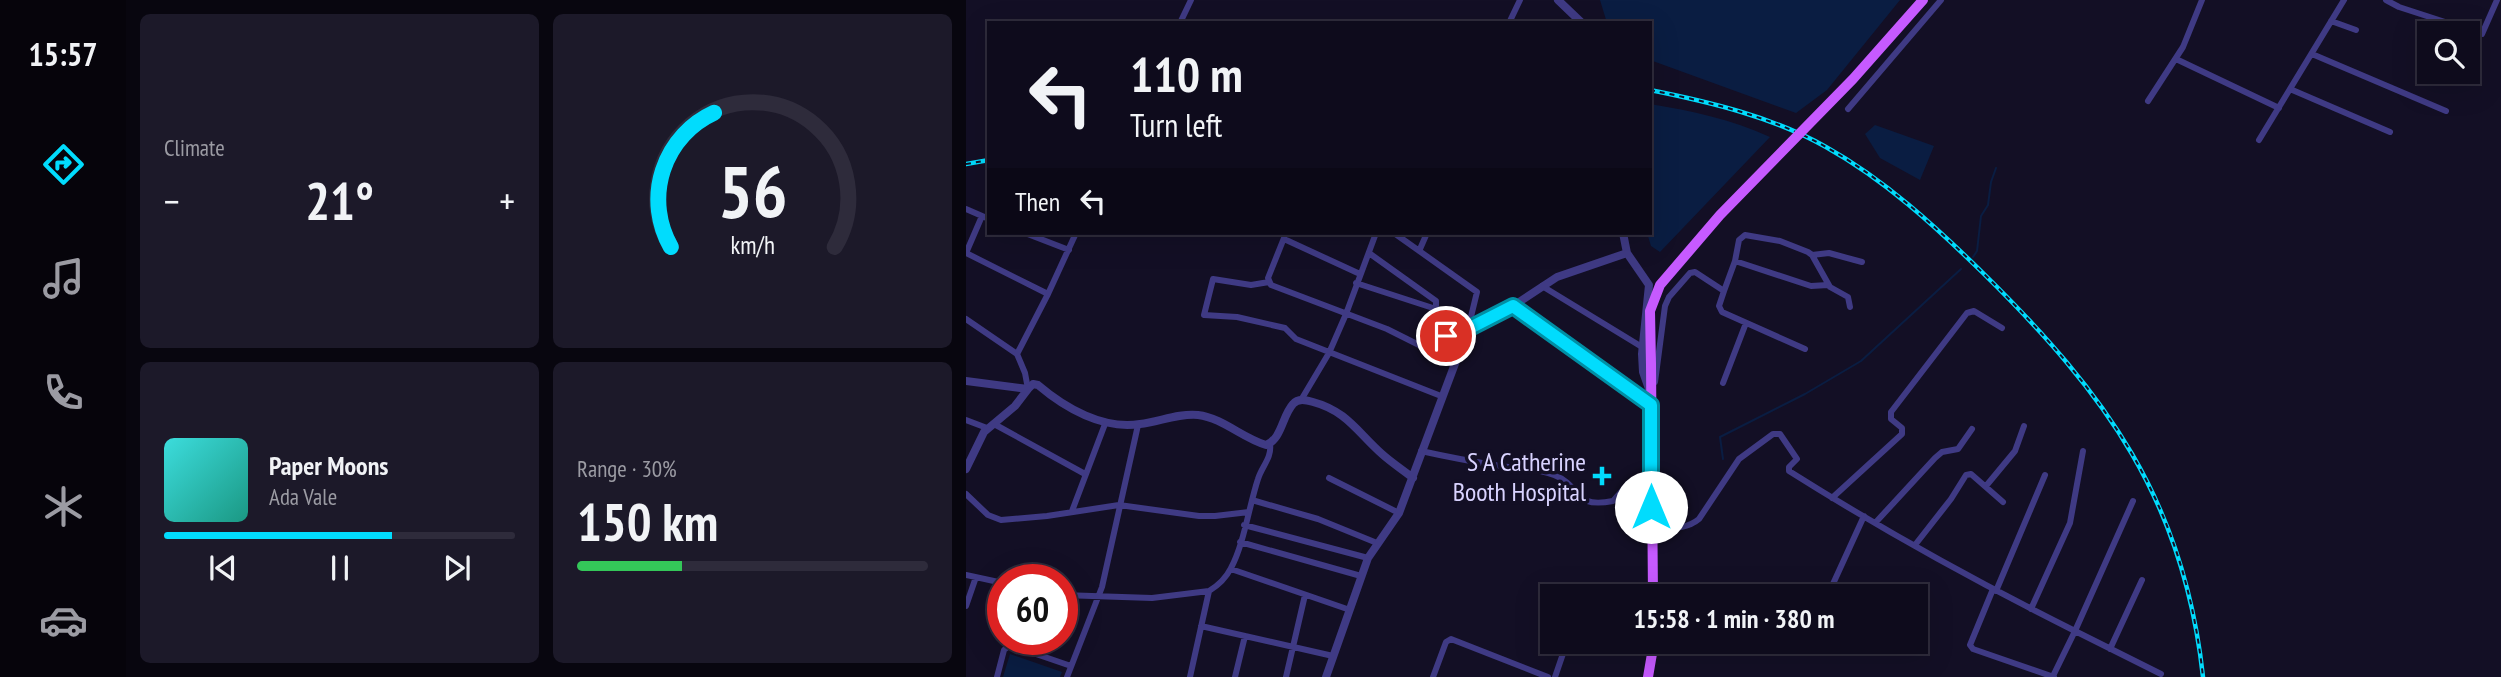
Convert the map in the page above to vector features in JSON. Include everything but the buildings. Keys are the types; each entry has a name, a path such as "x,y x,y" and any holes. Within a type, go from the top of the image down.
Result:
{"main road":[{"path":"1653,584 1650,310 1660,285 1720,215 1853,79 1923,0"},
{"path":"1648,677 1652,654"}],"street":[{"path":"1181,21 1191,0"},
{"path":"1510,21 1520,0"},
{"path":"1558,0 1580,21"},
{"path":"1848,109 1941,0"},
{"path":"2148,101 2176,59 2202,0"},
{"path":"2259,140 2344,0"},
{"path":"2386,0 2399,7 2482,34 2497,0"},
{"path":"2332,21 2356,30"},
{"path":"2312,54 2446,111"},
{"path":"2176,59 2278,108"},
{"path":"2290,89 2390,132"},
{"path":"966,209 985,217 966,253 1048,294"},
{"path":"1030,235 1069,250"},
{"path":"1017,354 1075,235"},
{"path":"1078,595 1152,598 1209,591 1220,584 1231,569 1258,476 1269,457 1270,444 1293,404 1301,400 1329,353 1376,235"},
{"path":"1326,677 1368,558 1399,513 1413,478 1441,396 1468,329 1477,292 1397,235"},
{"path":"1420,249 1426,235"},
{"path":"1623,235 1627,253 1649,285 1642,347 1643,372 1651,400"},
{"path":"1805,349 1720,311 1719,306 1735,261 1739,240 1746,235 1787,243 1812,255 1829,253 1862,262"},
{"path":"1269,282 1268,278 1285,236 1360,274"},
{"path":"1356,283 1436,309 1436,301 1368,253"},
{"path":"1468,329 1513,306 1557,277 1627,253"},
{"path":"1812,255 1828,285 1835,292 1848,297 1850,307"},
{"path":"1735,261 1811,286 1828,285"},
{"path":"1651,400 1657,373 1662,315 1669,297 1692,272 1724,291"},
{"path":"1441,396 1296,339 1284,328 1237,317 1204,315 1213,279 1251,285 1269,282 1387,329 1423,347 1427,348 1446,336 1462,343"},
{"path":"1542,286 1642,347"},
{"path":"1513,306 1651,400"},
{"path":"1832,498 1902,434 1902,429 1891,419 1891,412 1967,313 1974,311 2002,328"},
{"path":"966,319 1017,354 1028,389"},
{"path":"1723,383 1746,323"},
{"path":"966,381 1028,389"},
{"path":"966,470 990,426 1015,406 1033,384 1105,424 1138,425 1179,415 1196,415 1211,418 1250,438 1270,444"},
{"path":"1301,400 1326,405 1344,415 1381,453 1413,478"},
{"path":"966,420 990,426 1085,474"},
{"path":"1072,512 1105,424"},
{"path":"1068,677 1098,596 1138,425"},
{"path":"1986,486 2015,451 2024,426"},
{"path":"1876,522 1935,458 1942,452 1958,449 1972,429"},
{"path":"1652,529 1688,527 1694,524 1739,459 1777,433 1782,435 1797,459 1789,467 1789,471 1832,498 1995,590 2161,674"},
{"path":"1421,451 1557,475 1586,501 1613,501 1625,485 1635,482 1651,484"},
{"path":"2031,609 2070,523 2083,451"},
{"path":"1915,545 1966,475 1971,474 2003,502"},
{"path":"2045,475 1972,640 1972,647 2053,677 2133,501"},
{"path":"1329,478 1399,513"},
{"path":"966,494 988,515 1001,520 1119,505 1199,516 1249,512"},
{"path":"1252,500 1318,519 1377,543"},
{"path":"1833,584 1864,516"},
{"path":"1244,525 1368,558"},
{"path":"1240,542 1361,576"},
{"path":"1231,569 1350,610"},
{"path":"966,575 987,579"},
{"path":"966,606 976,577"},
{"path":"2110,649 2142,580"},
{"path":"1190,677 1209,591"},
{"path":"1286,677 1305,595"},
{"path":"1201,626 1333,656"},
{"path":"1235,677 1245,636"},
{"path":"1433,677 1446,642 1451,639 1548,677"},
{"path":"997,677 1004,650 1010,645 1070,666"},
{"path":"1555,677 1563,654"}],"water":[{"path":"1600,0 1900,0 1827,90 1796,113 1652,61 1652,21 1606,21"},
{"path":"1652,104 1711,116 1770,137 1660,252 1651,246 1648,235 1652,235"},
{"path":"1875,125 1934,146 1920,180 1880,158 1865,134"},
{"path":"1010,655 1062,672 1060,677 1003,677"}],"waterway":[{"path":"1973,257 1977,251 1981,216 1988,205 1996,168"},
{"path":"1723,459 1720,437 1805,394 1861,361 1961,269"}],"railway":[{"path":"1652,90 1718,105 1763,119 1806,136 1848,160 1928,221 2027,318 2067,362 2102,407 2132,454 2157,503 2178,556 2193,614 2203,677"},
{"path":"966,164 987,160"}],"place":[{"name":"S A Catherine Booth Hospital","path":"1602,476"}],"route":[{"path":"1446,336 1462,343 1468,329 1513,306 1651,405 1651,507"}]}
